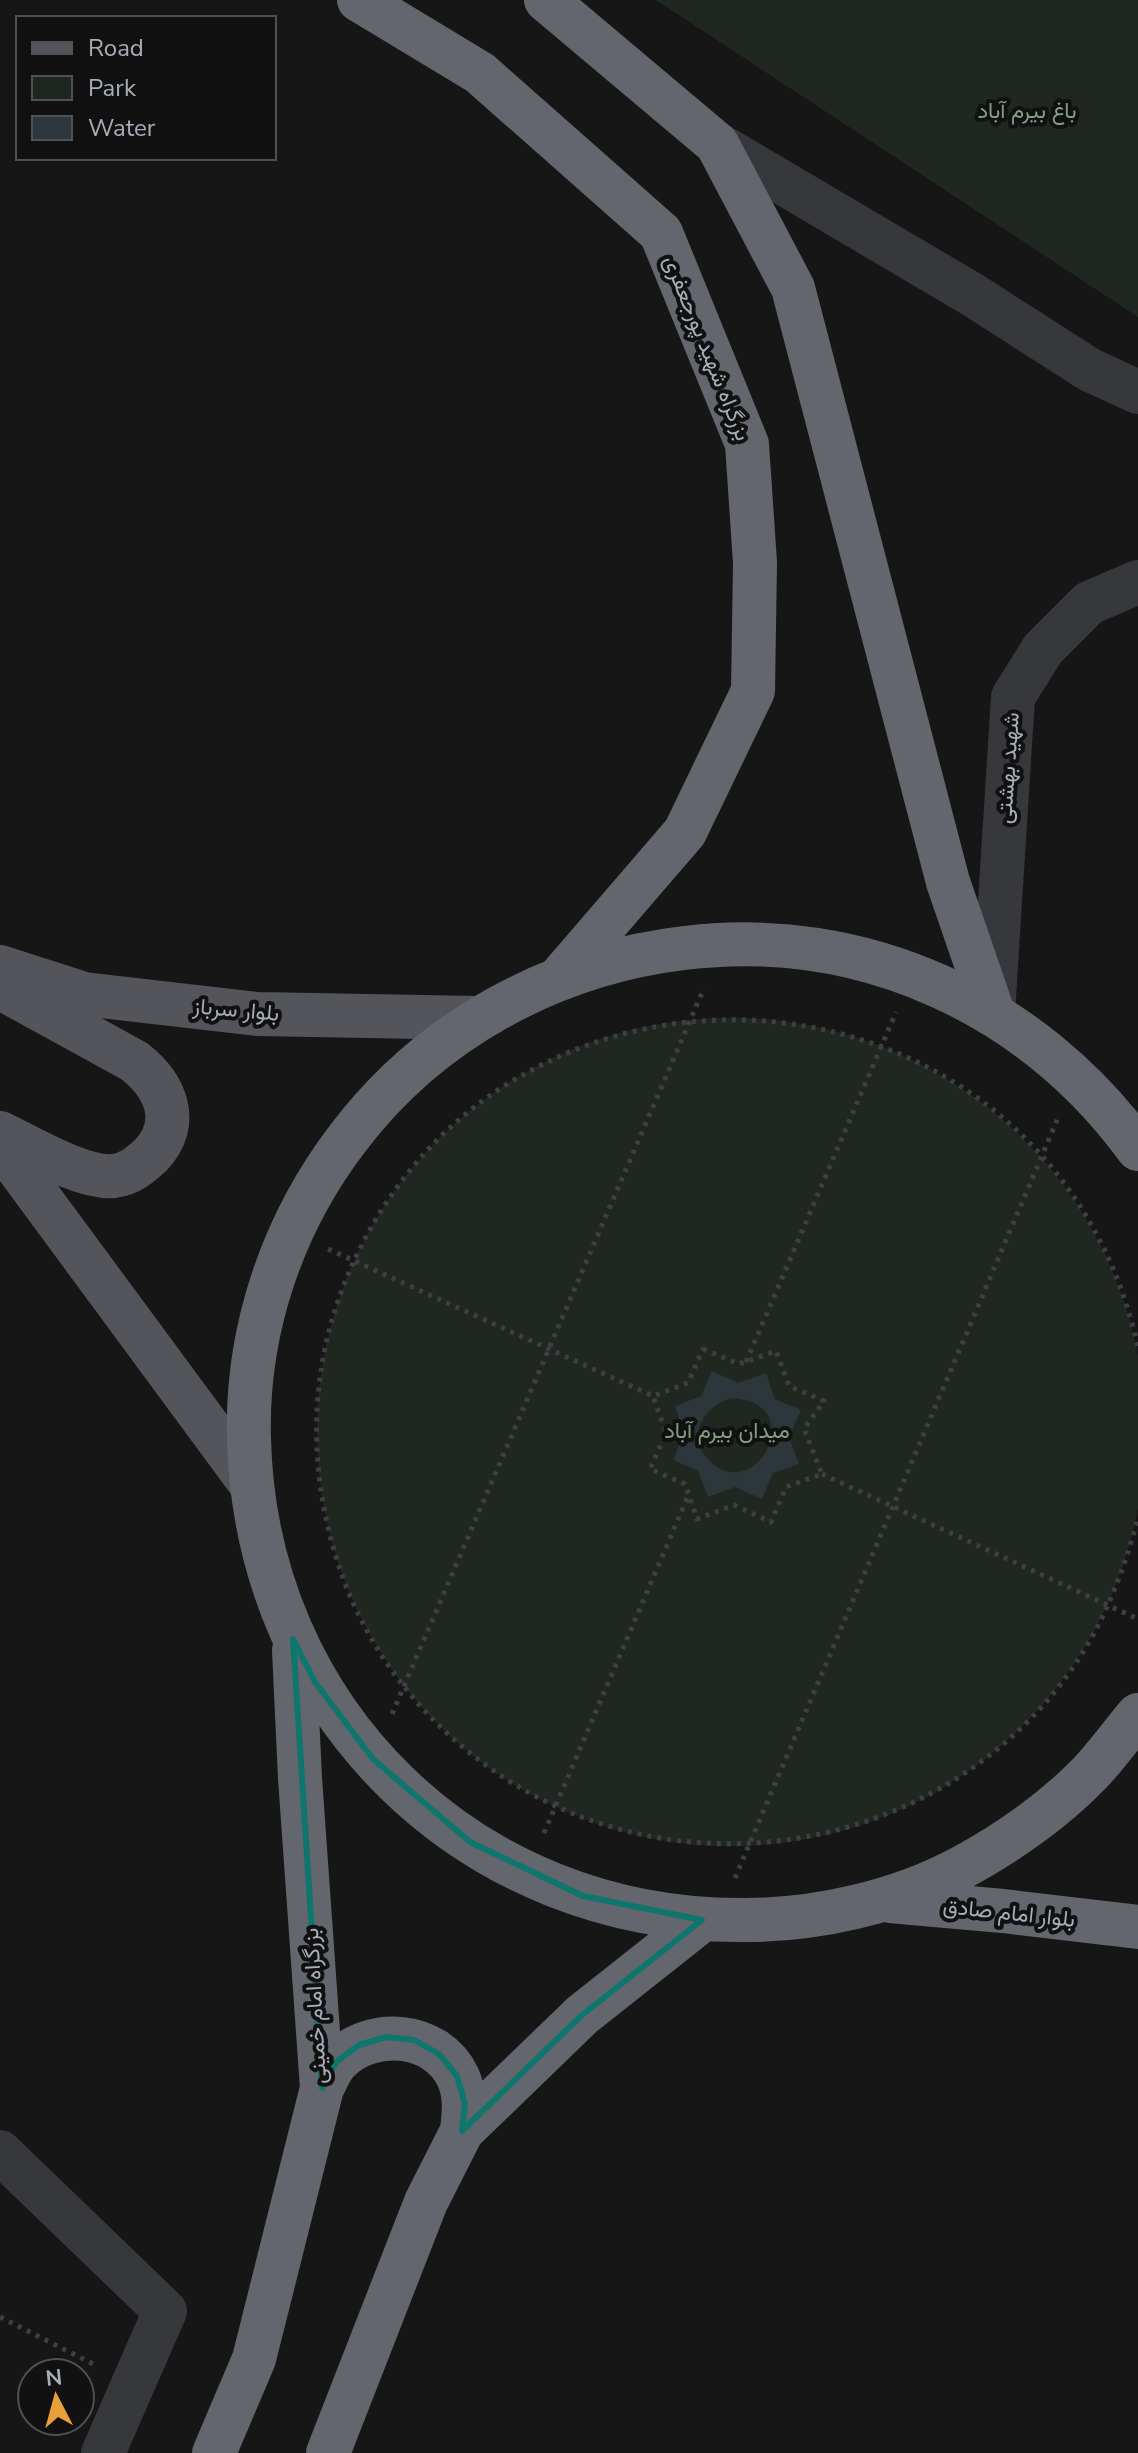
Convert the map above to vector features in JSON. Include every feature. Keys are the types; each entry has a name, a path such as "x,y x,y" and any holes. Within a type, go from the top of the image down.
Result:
{"highway":[{"name":"بزرگراه شهید پورجعفری","path":"359,0 480,73 661,233 747,444 755,563 753,691 685,832 561,976"},
{"path":"546,0 717,144 793,288 948,882 993,1013"},
{"path":"1138,1149 1116,1119 1076,1076 1036,1042 993,1013 912,974 851,956 787,946 723,943 641,953 561,976 478,1018 419,1061 368,1111 325,1168 290,1232 261,1315 248,1402 250,1483 265,1563 293,1639 315,1682 342,1722 373,1759 419,1804 470,1842 526,1874 583,1896 641,1911 710,1920 786,1918 879,1901 956,1871 1026,1828 1089,1774 1138,1715"},
{"name":"بزرگراه امام خمینی","path":"214,2453 254,2359 322,2088 293,1639"},
{"name":"بلوار امام صادق","path":"879,1901 1003,1911 1138,1927"},
{"path":"328,2453 426,2202 462,2131 582,2015 710,1920"},
{"path":"322,2088 336,2062 359,2045 386,2037 414,2040 439,2054 457,2076 465,2104 462,2131"}],"main road":[{"name":"بلوار سرباز","path":"0,967 84,994 257,1014 478,1018"},
{"path":"0,987 134,1061 152,1075 165,1098 168,1125 161,1145 137,1168 115,1176 89,1174 0,1133"},
{"path":"0,1144 250,1483"}],"street":[{"path":"717,144 973,295 1090,370 1138,392"},
{"name":"شهید بهشتی","path":"993,1013 1013,697 1043,649 1089,603 1138,582"},
{"path":"0,2152 165,2311 103,2453"}],"path":[{"path":"373,1759 723,943"},
{"path":"746,1362 912,974"},
{"path":"1138,1346 1117,1276 1079,1204 1042,1157 998,1114 925,1065 882,1046 816,1026 776,1020 690,1020 614,1035 575,1048 539,1065 470,1109 412,1167 381,1209 353,1261 336,1304 324,1348 318,1388 317,1469 323,1509 346,1587 383,1659 435,1722 506,1779 556,1807 647,1837 687,1843 747,1845 808,1838 848,1829 924,1798 959,1778 992,1754 1050,1697 1075,1665 1108,1606 1128,1555 1138,1518"},
{"path":"710,1920 747,1845 1076,1076"},
{"path":"290,1232 653,1396 688,1383 703,1349 739,1364 776,1351 789,1386 824,1401 804,1429 822,1474 1138,1619"},
{"path":"653,1396 666,1433 650,1469 685,1484 697,1519 734,1505 771,1522 786,1487 822,1474"},
{"path":"526,1874 689,1495"},
{"path":"0,2317 105,2370"}],"highlighted area":[{"path":"293,1639 315,1682 373,1759 470,1842 583,1896 702,1920 582,2015 462,2131 465,2104 457,2076 439,2054 414,2040 386,2037 359,2045 336,2062 322,2088"}],"green space":[{"name":"باغ بیرم آباد","path":"656,0 1138,0 1138,317"},
{"name":"میدان بیرم آباد","path":"731,1018 812,1026 889,1049 961,1088 1024,1139 1075,1202 1114,1274 1137,1351 1137,1513 1114,1590 1075,1662 1024,1725 961,1776 889,1815 812,1838 731,1846 650,1838 573,1815 501,1776 438,1725 387,1662 348,1590 325,1513 317,1432 325,1351 348,1274 387,1202 438,1139 501,1088 573,1049 650,1026"}],"water":[{"path":"712,1371 738,1383 766,1373 775,1399 801,1410 789,1437 799,1464 773,1473 762,1499 735,1487 708,1497 698,1471 673,1460 684,1434 675,1406 701,1396","holes":["732,1398 756,1404 768,1417 772,1433 767,1449 757,1463 742,1471 726,1471 708,1459 701,1449 698,1440 702,1422 714,1407"]}]}
